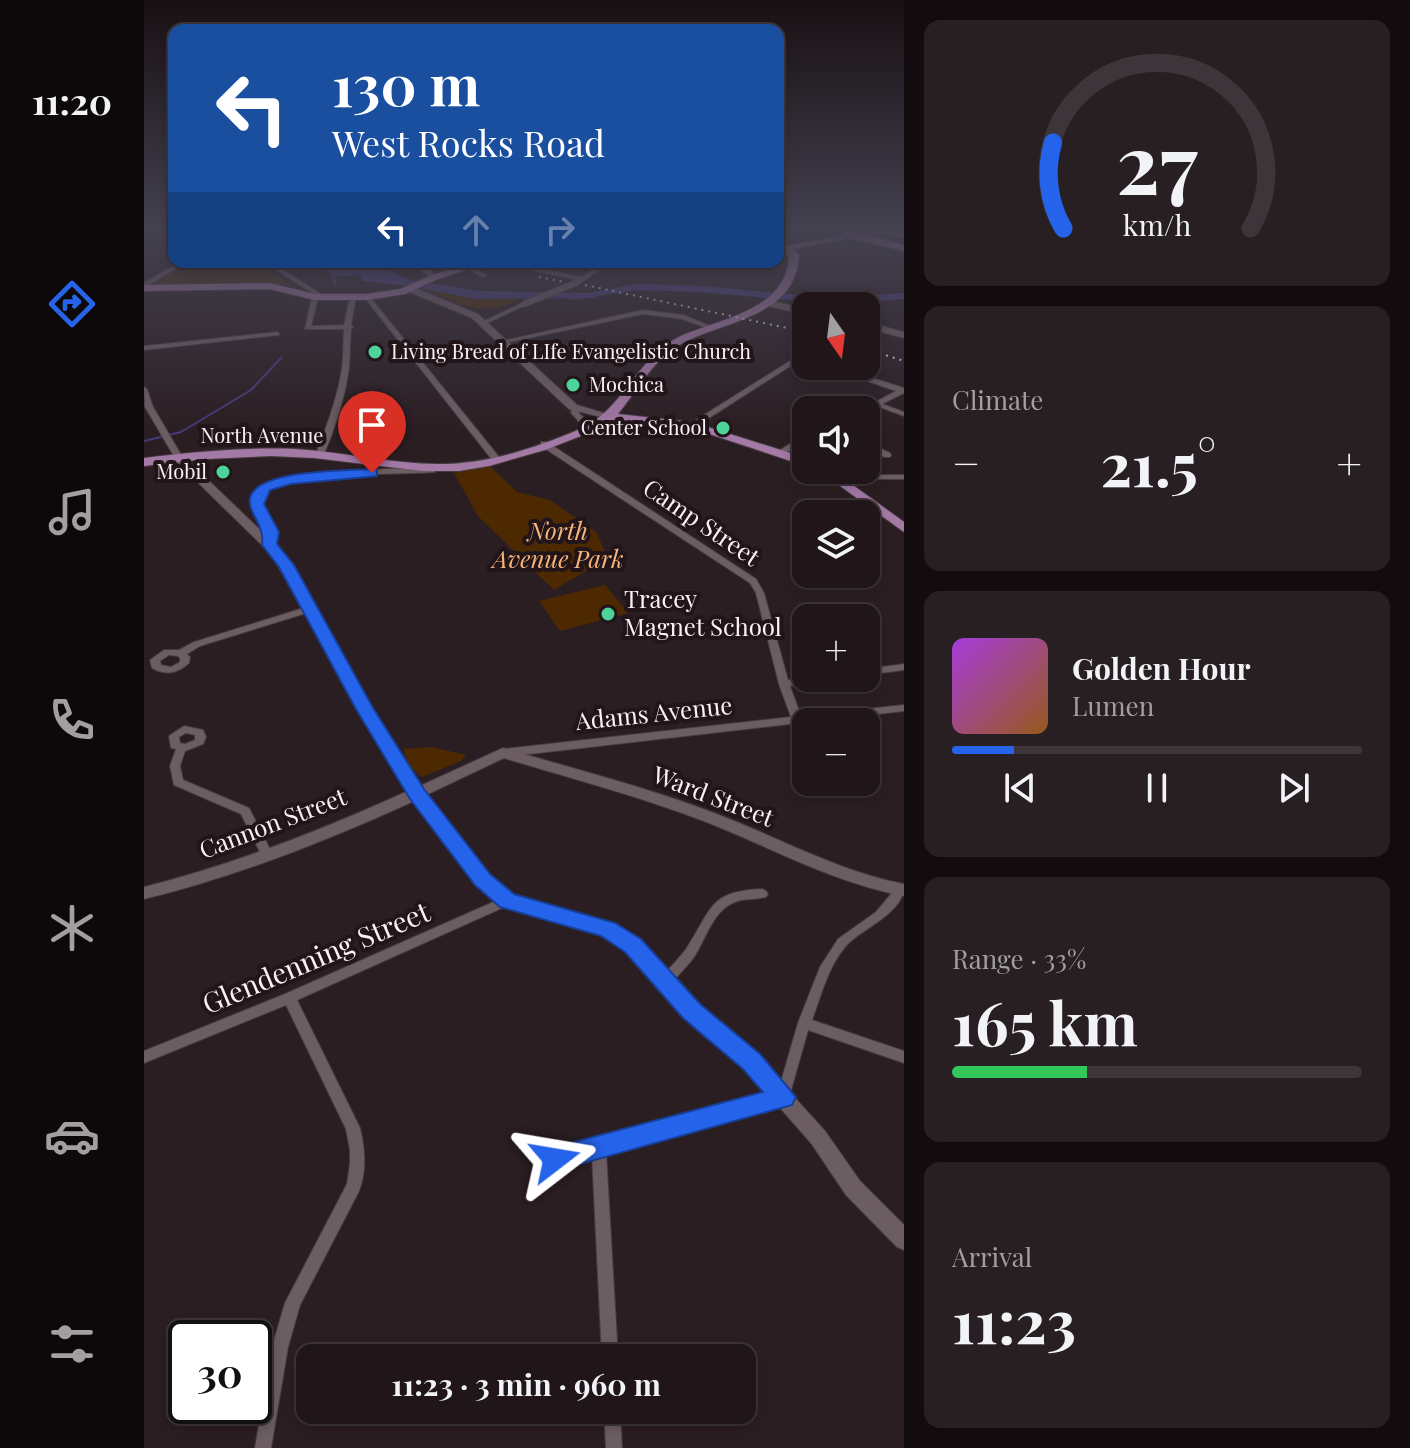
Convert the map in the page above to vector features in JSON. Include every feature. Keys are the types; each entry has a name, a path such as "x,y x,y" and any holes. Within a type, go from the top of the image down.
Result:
{"main road":[{"path":"315,297 367,297"},
{"path":"428,297 479,320 575,409 692,425 792,457"},
{"name":"North Avenue","path":"144,462 258,453 320,454 427,466 461,466 496,459 585,431 609,416 665,350 776,297"},
{"path":"771,301 792,308"},
{"path":"880,329 904,335"},
{"path":"179,458 286,565 365,709 417,794 483,880 507,901 608,930 633,945 691,1011 751,1062 818,1137 853,1188 904,1240"},
{"path":"845,484 904,528"},
{"name":"Adams Avenue","path":"417,794 503,753"},
{"name":"Ward Street","path":"503,753 690,811 732,826 814,865 878,886 902,890"},
{"name":"Cannon Street","path":"144,893 169,888 267,855 417,794"},
{"path":"144,901 169,888"}],"street":[{"path":"315,297 307,328 350,327"},
{"path":"320,454 341,391 350,327 349,307 353,297"},
{"path":"367,297 496,459"},
{"path":"479,320 542,297"},
{"path":"505,341 643,312 683,317 712,328"},
{"path":"144,348 277,334"},
{"path":"692,425 792,363"},
{"path":"870,380 903,391"},
{"path":"144,389 162,432 179,458"},
{"path":"880,402 903,391"},
{"path":"880,405 904,414"},
{"path":"575,409 587,426 585,431"},
{"name":"Camp Street","path":"544,444 753,581 760,593 793,708"},
{"path":"779,453 792,446"},
{"path":"880,451 887,455"},
{"path":"269,545 271,532 256,504 258,495 265,487 302,477 461,466"},
{"path":"880,476 904,477"},
{"path":"181,653 197,644 310,609"},
{"path":"880,670 904,667"},
{"path":"784,684 792,683"},
{"name":"Adams Avenue","path":"880,710 904,708"},
{"name":"Adams Avenue","path":"503,753 792,720"},
{"path":"181,748 175,766 178,782 245,811 267,855"},
{"path":"555,1159 783,1097 804,1023 824,971 842,942 880,915 902,890"},
{"path":"665,982 690,953 712,912 721,902 742,893 762,894"},
{"name":"Glendenning Street","path":"144,1057 289,998 507,901"},
{"path":"263,1448 280,1347 293,1303 354,1186 359,1166 359,1148 353,1128 289,998"},
{"path":"804,1023 904,1057"},
{"path":"599,1149 609,1344"},
{"path":"613,1424 614,1448"}],"green space":[{"path":"442,297 522,299 494,308 471,307"},
{"name":"North Avenue Park","path":"490,466 517,492 550,500 596,532 608,558 554,590 478,516 454,473"},
{"path":"605,585 628,613 560,631 539,601"},
{"path":"432,747 466,755 461,761 422,777 410,767 403,749"}],"shaded area":[{"path":"463,297 598,298 475,299"}],"waterway":[{"path":"784,297 832,301 896,297"},
{"path":"144,441 181,432 251,390 281,358"}],"railway":[{"path":"639,297 792,329"},
{"path":"880,353 904,361"}],"place":[{"name":"Living Bread of LIfe Evangelistic Church","path":"375,352"},
{"name":"Mochica","path":"573,385"},
{"name":"Center School","path":"723,428"},
{"name":"Mobil","path":"223,472"},
{"name":"Tracey Magnet School","path":"608,614"}],"route":[{"path":"372,473 289,480 265,487 258,495 256,504 271,532 269,545 286,565 365,709 417,794 483,880 507,901 608,930 633,945 691,1011 751,1062 783,1097 555,1159"}]}
